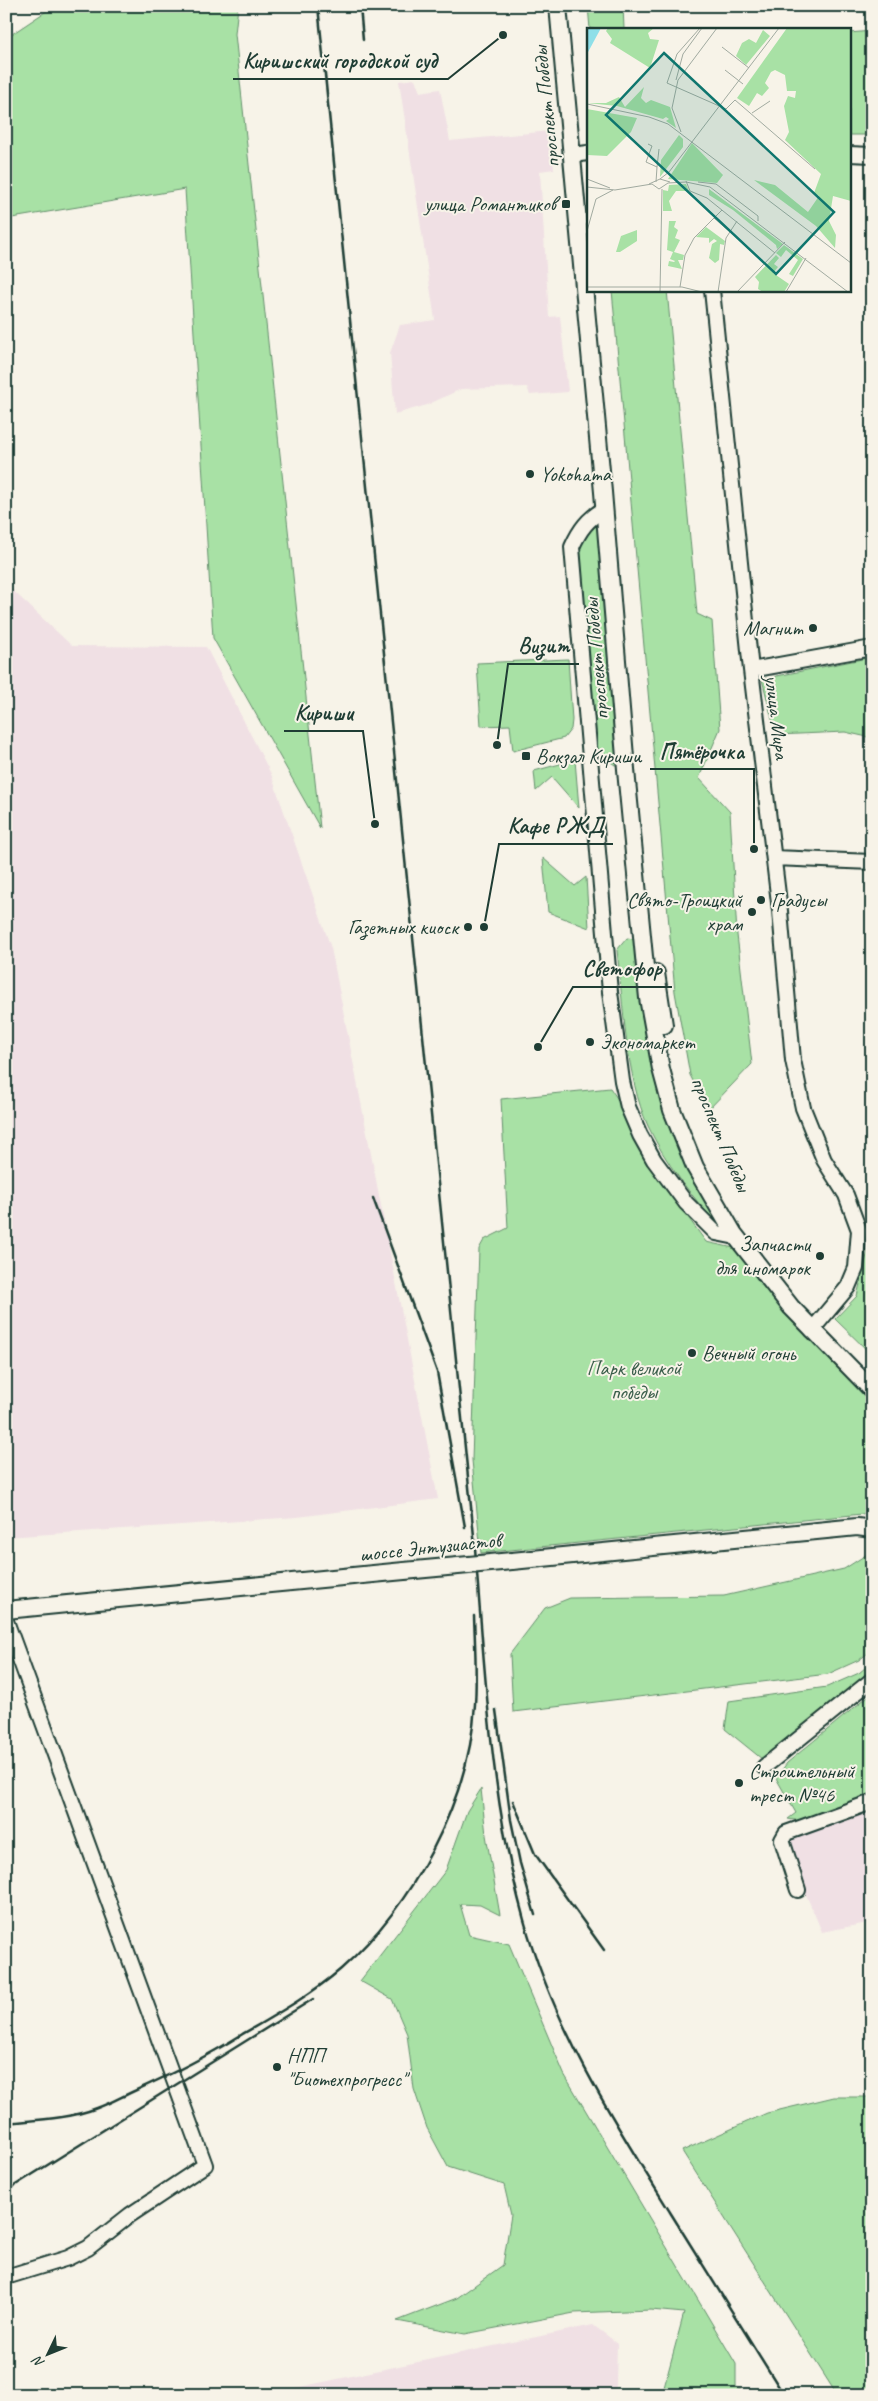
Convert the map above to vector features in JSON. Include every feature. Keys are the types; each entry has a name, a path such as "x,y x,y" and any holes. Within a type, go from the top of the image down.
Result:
{"main road":[{"name":"проспект Победы","path":"558,6 580,154 587,258"},
{"name":"проспект Победы","path":"567,6 587,225"},
{"name":"проспект Победы","path":"589,291 604,509 648,998 656,1045 672,1110 688,1151 713,1200 734,1234 779,1293 872,1377"},
{"name":"проспект Победы","path":"593,291 651,937 665,1036 673,1074 685,1113 717,1188 738,1223 815,1327 872,1390"},
{"name":"шоссе Энтузиастов","path":"6,1610 867,1525"}],"street":[{"path":"850,154 872,155"},
{"name":"улица Мира","path":"712,291 751,670 774,858 794,1060 803,1108 824,1160 846,1196 860,1230 856,1268 848,1288 815,1327"},
{"path":"604,509 581,527 572,547 610,983 622,1081 628,1106 640,1135 654,1160 686,1203 716,1233 731,1236 734,1234"},
{"path":"751,670 872,648"},
{"path":"774,858 872,862"},
{"path":"6,1622 205,2165 130,2215 88,2248 68,2258 6,2277"},
{"path":"764,1767 872,1680"},
{"path":"798,1890 783,1850 782,1840 786,1833 872,1802"}],"shaded area":[{"path":"415,79 420,92 440,89 450,141 550,131 554,169 540,171 549,317 560,316 568,392 530,395 527,387 461,389 427,405 395,414 390,353 400,325 435,320 399,81"},
{"path":"872,446 872,491 867,448"},
{"path":"6,584 72,646 206,647 271,774 331,948 438,1499 297,1517 6,1537"},
{"path":"872,1806 872,1922 822,1932 785,1845 789,1836"},
{"path":"593,2325 617,2343 616,2386 613,2395 262,2395"}],"green space":[{"path":"54,6 238,6 235,34 320,828 213,638 185,189 6,219 6,38"},
{"path":"588,6 623,6 624,28 590,28"},
{"path":"872,31 872,135 850,135 850,33"},
{"path":"612,291 667,291 697,614 712,621 720,729 699,778 730,812 737,935 752,1064 708,1110 690,1075 675,992"},
{"path":"593,526 601,526 623,763 615,765 605,758 595,745 579,544"},
{"path":"872,657 872,738 845,732 776,735 762,679"},
{"path":"568,659 572,720 571,729 564,738 513,751 510,725 481,726 477,663"},
{"path":"575,760 579,808 552,777 536,791 534,771"},
{"path":"543,858 575,886 586,877 589,928 548,912"},
{"path":"627,938 641,940 654,1056 722,1224 718,1225 679,1178 662,1153 648,1126 641,1107 626,1040 617,950"},
{"name":"Парк великой победы","path":"610,1088 619,1101 639,1150 706,1242 734,1248 744,1255 864,1387 872,1400 872,1511 862,1514 481,1553 472,1460 479,1249 484,1240 508,1228 501,1099"},
{"path":"870,1243 872,1246 872,1355 835,1319 857,1296"},
{"path":"872,1551 872,1650 859,1660 828,1674 513,1712 510,1654 545,1608 570,1598 724,1596 844,1569"},
{"path":"872,1662 872,1671 762,1759 725,1729 729,1701 827,1687 859,1673"},
{"path":"872,1693 872,1797 801,1821 788,1819 796,1813 776,1778 787,1763"},
{"path":"481,1789 486,1835 500,1915 480,1905 460,1904 469,1935 509,1944 564,2074 736,2364 736,2387 748,2395 662,2395 684,2313 651,2310 574,2313 465,2334 397,2321 457,2298 503,2265 511,2215 504,2185 448,2167 427,2128 414,2089 407,2034 392,1999 360,1981 446,1870 467,1811"},
{"path":"834,2097 872,2097 872,2395 837,2395 682,2151 767,2113"}],"railway":[{"path":"318,6 474,1536 485,1681 496,1777 512,1873 524,1920 551,1998 586,2071 627,2142 784,2395"},
{"path":"360,6 363,40"},
{"path":"373,1198 437,1372 465,1527"},
{"path":"6,2123 86,2112 106,2105 174,2072 215,2051 305,1996 341,1969 367,1944 391,1915 433,1849 449,1814 462,1777 471,1741 475,1704 474,1616"},
{"path":"496,1710 511,1820 520,1863 535,1915"},
{"path":"513,1801 535,1854 604,1950"},
{"path":"6,2191 313,1999"}],"place":[{"name":"Киришский городской суд","path":"503,35"},
{"name":"улица Романтиков","path":"566,204"},
{"name":"Yokohama","path":"530,474"},
{"name":"Магнит","path":"813,628"},
{"name":"Визит","path":"497,745"},
{"name":"Вокзал Кириши","path":"526,756"},
{"name":"Кириши","path":"375,824"},
{"name":"Пятёрочка","path":"754,849"},
{"name":"Градусы","path":"761,900"},
{"name":"Свято-Троицкий храм","path":"752,912"},
{"name":"Газетных киоск","path":"468,927"},
{"name":"Кафе РЖД","path":"484,927"},
{"name":"Экономаркет","path":"590,1042"},
{"name":"Светофор","path":"538,1047"},
{"name":"Запчасти для иномарок","path":"820,1256"},
{"name":"Вечный огонь","path":"692,1353"},
{"name":"Строительный трест №46","path":"739,1783"},
{"name":"НПП \"Биотехпрогресс\"","path":"277,2067"}]}
